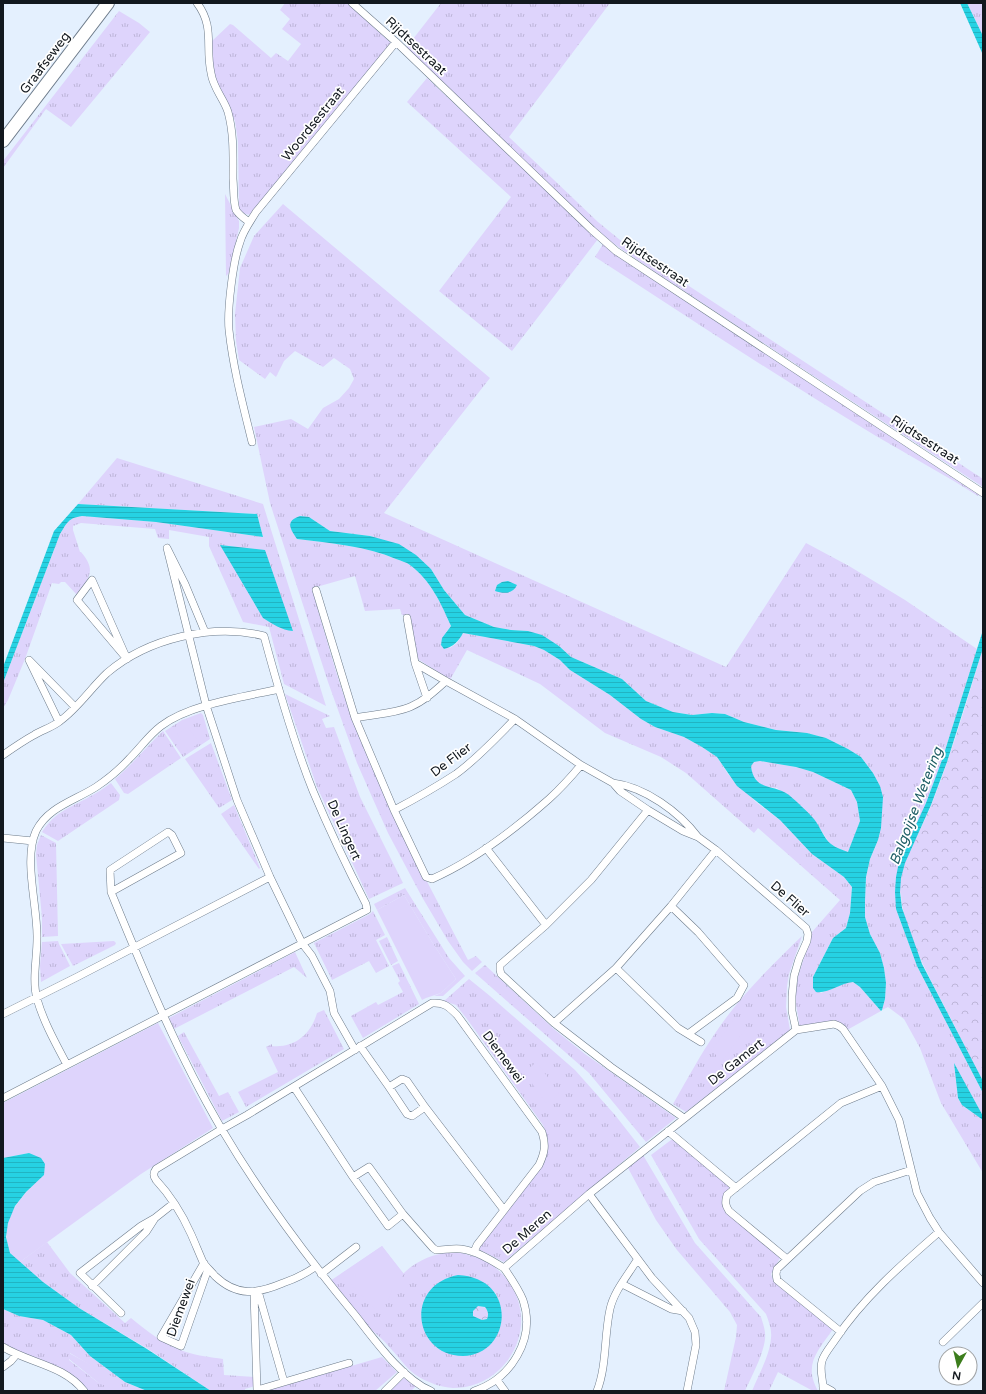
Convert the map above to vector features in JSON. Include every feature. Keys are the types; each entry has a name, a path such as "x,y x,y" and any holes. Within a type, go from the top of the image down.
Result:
{"main road":[{"name":"Graafseweg","path":"3,141 108,3"}],"street":[{"path":"197,3 203,11 208,26 210,73 213,83 228,112 232,140 234,196 237,211 242,217 250,222"},
{"name":"Rijdtsestraat","path":"352,3 396,42 570,210 616,251 983,492"},
{"name":"Woordsestraat","path":"252,442 234,365 229,329 230,298 236,255 243,233 256,212 396,42"},
{"path":"205,632 185,584 167,548 206,705 237,800 270,877 302,944 312,956 330,991 334,1013 407,1114 412,1116 425,1107"},
{"path":"92,580 104,609 127,659 77,600 92,580"},
{"path":"316,590 355,718 394,810 426,877 432,879 447,872 486,848 517,826 550,798 581,766"},
{"path":"407,618 415,663 427,698"},
{"name":"De Lingert","path":"3,755 23,741 59,722 108,672 127,659 156,645 188,634 205,632 251,633 264,636 294,737 313,790 366,904 367,910 3,1098"},
{"path":"59,722 30,660 75,707"},
{"name":"De Flier","path":"415,663 446,682 515,718 581,766 614,783 622,784 660,800 689,824 698,837"},
{"path":"355,718 393,712 411,707 427,698 446,682"},
{"path":"67,1065 45,1023 37,998 37,938 31,862 33,841 36,831 44,819 58,807 83,795 109,777 161,726 184,713 206,705 279,689"},
{"name":"De Flier","path":"394,810 426,793 456,773 485,749 515,718"},
{"name":"De Flier","path":"614,783 620,791 648,810 683,831 698,837 716,850 806,928 808,934 807,940 794,976 792,996 792,1011 796,1030"},
{"path":"648,810 591,880 546,925 500,965 500,970 501,974 554,1023 611,1067 684,1118"},
{"path":"112,892 181,853 172,835 168,832 110,870 112,892 163,1016 222,1129 274,1209 315,1267 385,1352 419,1389 431,1391"},
{"path":"3,838 33,841"},
{"path":"486,848 546,925"},
{"path":"554,1023 616,968 671,906 716,850"},
{"path":"3,1014 37,998 270,877"},
{"path":"671,906 698,932 744,985 737,998 688,1034"},
{"path":"616,968 678,1028 700,1042"},
{"name":"Diemewei","path":"315,1267 302,1276 256,1292 243,1292 232,1288 222,1282 206,1266 191,1233 174,1202 156,1180 154,1172 156,1169 423,1008 432,1003 439,1002 448,1005 457,1015 542,1132 545,1142 543,1155 539,1165 477,1245 474,1252"},
{"name":"De Gamert","path":"668,1131 796,1030 834,1024 843,1030 882,1086 899,1120 917,1193 930,1218 939,1232 983,1283"},
{"path":"388,1087 402,1079 407,1081 425,1107 504,1210"},
{"path":"787,1259 729,1211 725,1200 727,1195 841,1103 882,1086"},
{"path":"294,1087 353,1177 388,1226 404,1214"},
{"path":"668,1131 736,1188"},
{"name":"De Meren","path":"474,1391 497,1380 510,1367 523,1344 526,1315 523,1301 516,1285 504,1268 589,1194 668,1131"},
{"path":"353,1177 369,1166 404,1214 436,1250 461,1249 474,1252 492,1260 504,1268"},
{"path":"841,1332 777,1280 777,1269 860,1191 874,1182 911,1170"},
{"path":"589,1194 637,1260 689,1318 695,1332 696,1345 687,1391"},
{"path":"121,1313 80,1273 141,1226 155,1218 174,1202"},
{"path":"92,1286 146,1232 155,1218"},
{"path":"832,1391 823,1388 820,1374 822,1360 841,1332 863,1304 900,1265 939,1232"},
{"path":"321,1274 356,1246"},
{"path":"597,1391 604,1361 610,1308 616,1294 637,1260"},
{"name":"Diemewei","path":"206,1266 181,1346 161,1337 206,1266"},
{"path":"622,1284 671,1309 683,1311"},
{"path":"256,1292 257,1390 349,1363"},
{"path":"256,1292 284,1382"},
{"path":"943,1342 983,1304"},
{"path":"3,1347 16,1355 53,1368 65,1374 84,1391"},
{"path":"3,1367 16,1355"},
{"path":"385,1391 404,1372"},
{"path":"497,1380 505,1391"}],"green space":[{"path":"285,3 347,3 391,43 251,215 241,211 239,207 238,142 235,121 214,76 211,42 230,24 271,58 276,53 288,61 301,44 282,29 290,19 280,10"},
{"path":"441,3 610,3 509,137 598,222 625,244 983,479 983,487 604,237 406,48"},
{"path":"967,3 983,3 983,36"},
{"path":"119,11 139,23 150,32 71,127 46,109 3,168 3,161"},
{"path":"427,78 598,239 512,351 439,291 511,197 407,102"},
{"path":"225,194 239,221 239,228 229,273 226,276"},
{"path":"283,204 490,378 384,513 726,667 806,543 849,566 905,600 977,649 942,760 926,803 896,909 917,966 983,1093 983,1116 954,1064 958,1098 962,1105 983,1120 983,1173 941,1103 920,1048 904,1019 888,1007 882,1010 885,999 886,983 884,968 880,953 870,934 865,917 866,877 870,859 878,840 880,786 873,773 861,757 826,738 807,733 776,730 744,722 725,714 712,713 692,715 673,712 646,701 622,679 571,657 559,646 528,631 494,627 465,615 444,590 431,569 370,536 330,531 309,517 297,539 373,551 405,562 417,571 435,592 451,626 446,632 450,648 457,643 463,633 534,646 544,650 560,660 570,670 610,695 641,719 655,727 684,737 717,757 728,774 756,802 780,820 812,854 844,877 852,887 850,913 846,928 833,938 813,977 813,988 821,993 845,983 853,982 860,987 881,1011 847,1030 843,1024 838,1023 800,1027 795,999 798,977 812,932 840,900 758,828 754,833 686,773 661,757 605,733 540,684 467,650 450,680 418,659 410,615 402,615 400,609 365,611 355,576 313,588 339,680 370,763 388,803 468,960 476,956 482,962 472,971 463,962 448,941 422,897 388,833 357,763 328,682 270,503 254,427 291,419 308,429 323,408 339,399 349,388 354,379 350,369 334,358 323,367 295,351 284,361 276,377 270,372 265,379 239,360 236,341 235,314 240,268 254,236"},
{"path":"603,244 627,262 979,495 978,496 840,414 595,257"},
{"path":"117,458 263,504 326,706 284,684 269,627 243,622 209,546 209,537 169,530 169,539 158,538 155,529 81,523 73,526 73,530 80,552 89,564 90,574 77,595 65,582 61,582 59,584 52,583 25,659 8,700 3,708 3,683 60,534 66,524 74,518 82,516 156,522 263,537 257,514 78,504"},
{"path":"983,648 983,1081 919,955 906,921 902,905 901,891 904,868 912,846 928,814 946,765"},
{"path":"285,694 330,716 322,719 326,728 334,727 360,797 403,883 369,899 317,787"},
{"path":"201,713 203,715 210,739 183,757 165,731 182,720"},
{"path":"188,727 199,743 188,751 177,734"},
{"path":"163,731 181,758 128,794 124,793 115,779"},
{"path":"211,743 232,800 219,808 185,759"},
{"path":"760,761 796,767 813,772 851,790 857,802 860,821 848,853 830,844 813,818 777,788 766,787 757,782 752,774 751,766 754,762"},
{"path":"111,783 120,795 119,800 58,841 42,832 57,815 95,794"},
{"path":"234,805 260,868 259,869 221,814"},
{"path":"41,835 56,843 58,936 42,937 42,918 36,854 37,845"},
{"path":"41,877 52,877 52,898 41,898"},
{"path":"405,888 449,958 465,976 443,996 434,996 441,993 456,979 404,895 377,910 374,904"},
{"path":"404,895 456,979 441,993 422,1000 377,910"},
{"path":"373,911 385,935 376,940 389,966 376,973 369,961 332,980 314,943 370,914"},
{"path":"802,936 789,974 787,986 786,1007 790,1030 686,1112 673,1104 704,1050 725,1019 756,982"},
{"path":"387,937 398,961 391,965 379,941"},
{"path":"58,941 70,966 41,982 40,966 42,942"},
{"path":"114,941 116,943 115,945 73,966 61,944"},
{"path":"295,952 307,978 294,967 174,1029 169,1018"},
{"path":"399,963 419,1004 363,1038 351,1016 376,1002 378,1005 403,992 398,983 400,981 392,966"},
{"path":"485,965 555,1030 585,1054 676,1118 646,1142 589,1073 475,973"},
{"path":"469,979 575,1070 615,1115 640,1147 504,1262 476,1248 542,1159 547,1146 547,1138 543,1125 467,1019 456,1005 444,1001"},
{"path":"324,1010 344,1049 246,1107 238,1092 278,1072 266,1047 272,1044 272,1046 280,1046 295,1042 311,1027 317,1013"},
{"path":"735,1018 747,1027 723,1060 711,1051"},
{"path":"158,1023 213,1128 141,1174 20,1262 10,1252 6,1234 8,1224 11,1215 22,1197 44,1175 29,1153 3,1158 3,1103"},
{"path":"184,1032 219,1096 228,1092 239,1112 222,1121 178,1036"},
{"path":"537,1062 559,1094 546,1103 524,1072"},
{"path":"671,1140 675,1140 730,1187 724,1198 723,1203 725,1210 780,1258 771,1274 773,1280 833,1329 818,1351 812,1365 812,1373 818,1391 813,1391 778,1372 769,1391 752,1391 770,1345 771,1329 766,1314 699,1239 651,1155"},
{"path":"643,1155 695,1243 761,1317 765,1333 764,1345 760,1359 745,1391 724,1391 736,1337 737,1325 730,1312 677,1250 656,1220 628,1168"},
{"path":"47,1242 70,1273 125,1323 131,1318 157,1338 171,1346 186,1352 223,1359 224,1375 255,1377 255,1386 245,1389 245,1391 211,1391 148,1349 79,1308 43,1282 20,1262"},
{"path":"382,1246 403,1274 422,1260 438,1254 453,1252 477,1258 492,1265 504,1276 513,1288 521,1316 520,1330 516,1345 509,1358 499,1370 483,1381 459,1388 435,1384 419,1377 407,1367 362,1321 330,1281","holes":["495,1292 500,1308 501,1322 496,1335 489,1345 478,1352 465,1355 450,1353 435,1346"]},
{"path":"382,1246 404,1274 392,1290 388,1301 376,1310 341,1274"},
{"path":"478,1306 486,1308 488,1314 487,1319 482,1320 473,1316 473,1311"},
{"path":"3,1309 19,1316 43,1320 71,1335 90,1356 125,1382 147,1391 89,1391 75,1378 18,1352 3,1343","holes":["70,1353 90,1365 100,1384 69,1360"]},
{"path":"69,1353 117,1379 116,1389 100,1384 69,1359"},
{"path":"382,1357 397,1372 375,1391 266,1391"},
{"path":"404,1378 416,1386 411,1391 389,1391"}],"water":[{"path":"960,3 967,3 983,36 983,55"},
{"path":"78,504 257,514 263,537 156,522 82,516 74,518 66,524 60,534 3,683 3,667 54,531"},
{"path":"300,516 309,517 330,531 370,536 399,544 416,555 431,569 444,590 465,615 494,627 528,631 542,635 559,646 571,657 622,679 646,701 673,712 692,715 712,713 725,714 744,722 776,730 807,733 826,738 861,757 873,773 880,786 883,797 881,828 870,859 866,877 865,901 865,917 870,934 880,953 884,968 886,983 885,999 882,1010 881,1011 860,987 853,982 821,992 816,992 813,988 813,977 833,938 846,928 850,913 852,887 844,877 812,854 780,820 737,786 717,757 684,737 655,727 641,719 610,695 570,670 560,660 544,650 534,646 463,633 460,639 450,647 444,649 441,645 442,638 451,626 435,593 417,571 407,563 373,551 297,539 290,526 292,520","holes":["760,761 796,767 813,772 851,790 857,802 860,821 848,852 835,847 829,842 814,819 789,795 783,791 765,786 756,780 751,766 754,762"]},
{"path":"220,545 265,550 293,631 281,628 263,618"},
{"path":"508,581 517,585 511,592 502,593 495,591 497,585"},
{"path":"983,630 983,648 947,762 931,805 905,863 901,878 900,892 902,908 922,964 983,1081 983,1093 917,966 896,909 895,892 899,862 926,803 942,760"},
{"path":"954,1063 983,1116 983,1120 962,1105 958,1098"},
{"path":"29,1153 41,1158 45,1164 44,1175 26,1192 15,1206 8,1223 6,1237 10,1253 43,1282 79,1308 147,1349 211,1391 147,1391 125,1382 90,1356 71,1335 43,1320 19,1316 3,1309 3,1158"},
{"path":"458,1275 478,1279 491,1289 499,1302 502,1316 499,1331 491,1343 479,1352 463,1356 446,1353 434,1345 425,1333 422,1320 422,1305 429,1292 440,1282","holes":["478,1306 485,1307 488,1313 487,1319 482,1320 473,1316 473,1311"]}],"water label":[{"name":"Balgoijse Wetering","path":"916,806"}]}
